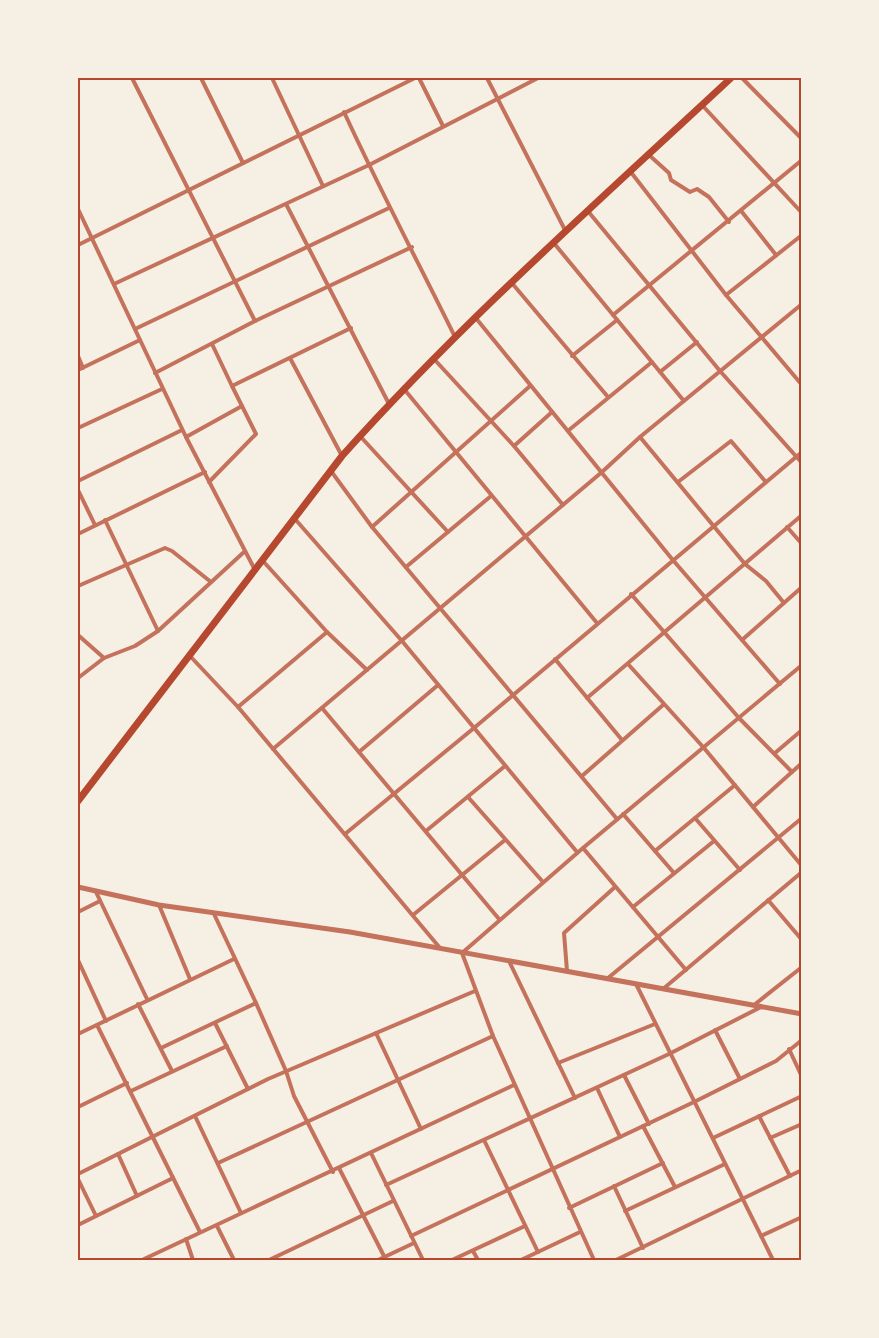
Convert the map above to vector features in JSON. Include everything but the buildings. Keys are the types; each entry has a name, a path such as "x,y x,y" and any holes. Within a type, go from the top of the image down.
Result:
{"highway":[{"path":"78,801 342,456 360,436 433,358 511,282 731,78"}],"street":[{"path":"132,78 255,321"},
{"path":"201,78 243,163"},
{"path":"272,78 323,186"},
{"path":"78,246 414,78"},
{"path":"419,78 443,126"},
{"path":"487,78 566,230"},
{"path":"114,284 368,165 538,78"},
{"path":"742,78 802,139"},
{"path":"702,105 802,213"},
{"path":"344,112 389,208 412,248 455,337"},
{"path":"648,154 669,173 672,180 679,186 690,192 697,190 709,197 729,222"},
{"path":"613,315 742,212 802,160"},
{"path":"630,171 726,295 802,385"},
{"path":"796,207 802,203"},
{"path":"286,204 307,247 330,285 389,404"},
{"path":"135,329 389,208"},
{"path":"78,209 182,430 255,571"},
{"path":"587,210 720,370 802,463"},
{"path":"742,212 776,255"},
{"path":"726,295 802,235"},
{"path":"553,242 684,401"},
{"path":"155,373 255,321 412,248"},
{"path":"511,282 608,397"},
{"path":"273,750 602,472 640,437 802,304"},
{"path":"475,318 530,386 569,430 672,559 780,684"},
{"path":"572,356 618,320"},
{"path":"232,386 351,328"},
{"path":"78,370 140,340"},
{"path":"660,372 697,342"},
{"path":"209,482 256,432 212,344"},
{"path":"78,356 83,368"},
{"path":"290,358 342,456"},
{"path":"433,358 514,446 563,505"},
{"path":"569,430 652,362"},
{"path":"372,527 530,386"},
{"path":"78,428 162,389"},
{"path":"404,389 524,537 597,623"},
{"path":"186,437 242,406"},
{"path":"514,446 552,412"},
{"path":"78,481 182,430"},
{"path":"360,436 448,532"},
{"path":"640,437 745,564 766,581 784,603"},
{"path":"678,482 731,441 765,481"},
{"path":"345,834 802,452"},
{"path":"331,471 372,527 617,819"},
{"path":"78,534 205,472"},
{"path":"78,490 95,525"},
{"path":"406,566 492,496"},
{"path":"587,698 802,515"},
{"path":"295,519 402,641 577,852"},
{"path":"105,520 158,632"},
{"path":"787,527 802,544"},
{"path":"78,586 165,548 172,550 211,582"},
{"path":"78,678 104,658 135,646 158,632 244,552"},
{"path":"263,561 327,632 366,670"},
{"path":"742,640 802,587"},
{"path":"631,594 739,718 792,772"},
{"path":"238,707 327,632"},
{"path":"78,636 104,658"},
{"path":"190,656 238,707 441,949"},
{"path":"554,659 622,740"},
{"path":"628,664 663,705 704,748 802,866"},
{"path":"462,953 577,852 802,665"},
{"path":"359,752 438,685"},
{"path":"582,776 663,705"},
{"path":"322,708 500,918"},
{"path":"775,753 802,730"},
{"path":"753,807 802,763"},
{"path":"426,831 504,766"},
{"path":"656,851 735,785"},
{"path":"468,797 543,882"},
{"path":"623,814 674,873"},
{"path":"695,818 740,870"},
{"path":"608,978 802,818"},
{"path":"412,915 505,840"},
{"path":"632,907 714,840"},
{"path":"583,848 686,970"},
{"path":"663,989 802,872"},
{"path":"78,887 159,905 350,932 802,1014"},
{"path":"567,970 564,933 615,887"},
{"path":"96,892 148,999"},
{"path":"768,900 802,940"},
{"path":"78,912 100,901"},
{"path":"159,905 190,979"},
{"path":"214,914 286,1071 294,1096 333,1172"},
{"path":"462,953 475,991 514,1085 594,1260"},
{"path":"78,1034 234,959"},
{"path":"78,960 106,1020"},
{"path":"509,961 575,1098"},
{"path":"754,1005 802,967"},
{"path":"636,984 669,1054 773,1260"},
{"path":"78,1174 286,1071 475,991"},
{"path":"161,1048 256,1003"},
{"path":"138,1004 172,1072"},
{"path":"386,1185 669,1054 761,1006"},
{"path":"216,1022 248,1090"},
{"path":"558,1063 655,1024"},
{"path":"97,1025 200,1232"},
{"path":"715,1030 740,1079"},
{"path":"376,1033 421,1129"},
{"path":"218,1163 493,1036"},
{"path":"411,1236 694,1102 776,1061 802,1040"},
{"path":"131,1091 227,1046"},
{"path":"789,1049 802,1077"},
{"path":"624,1075 648,1124"},
{"path":"78,1108 126,1083"},
{"path":"142,1260 333,1172 514,1085"},
{"path":"597,1088 620,1137"},
{"path":"713,1138 802,1096"},
{"path":"194,1116 241,1213"},
{"path":"759,1116 790,1176"},
{"path":"770,1138 802,1124"},
{"path":"643,1126 675,1187"},
{"path":"484,1140 538,1252"},
{"path":"371,1153 423,1260"},
{"path":"118,1154 138,1196"},
{"path":"569,1208 663,1163"},
{"path":"625,1210 725,1164"},
{"path":"339,1168 385,1259"},
{"path":"616,1260 802,1170"},
{"path":"78,1224 173,1178"},
{"path":"78,1179 96,1216"},
{"path":"614,1186 643,1248"},
{"path":"269,1260 393,1200"},
{"path":"762,1236 802,1217"},
{"path":"217,1226 234,1260"},
{"path":"452,1260 525,1226"},
{"path":"521,1260 580,1232"},
{"path":"186,1239 193,1260"},
{"path":"378,1260 385,1259 414,1243"},
{"path":"473,1251 478,1260"}]}
